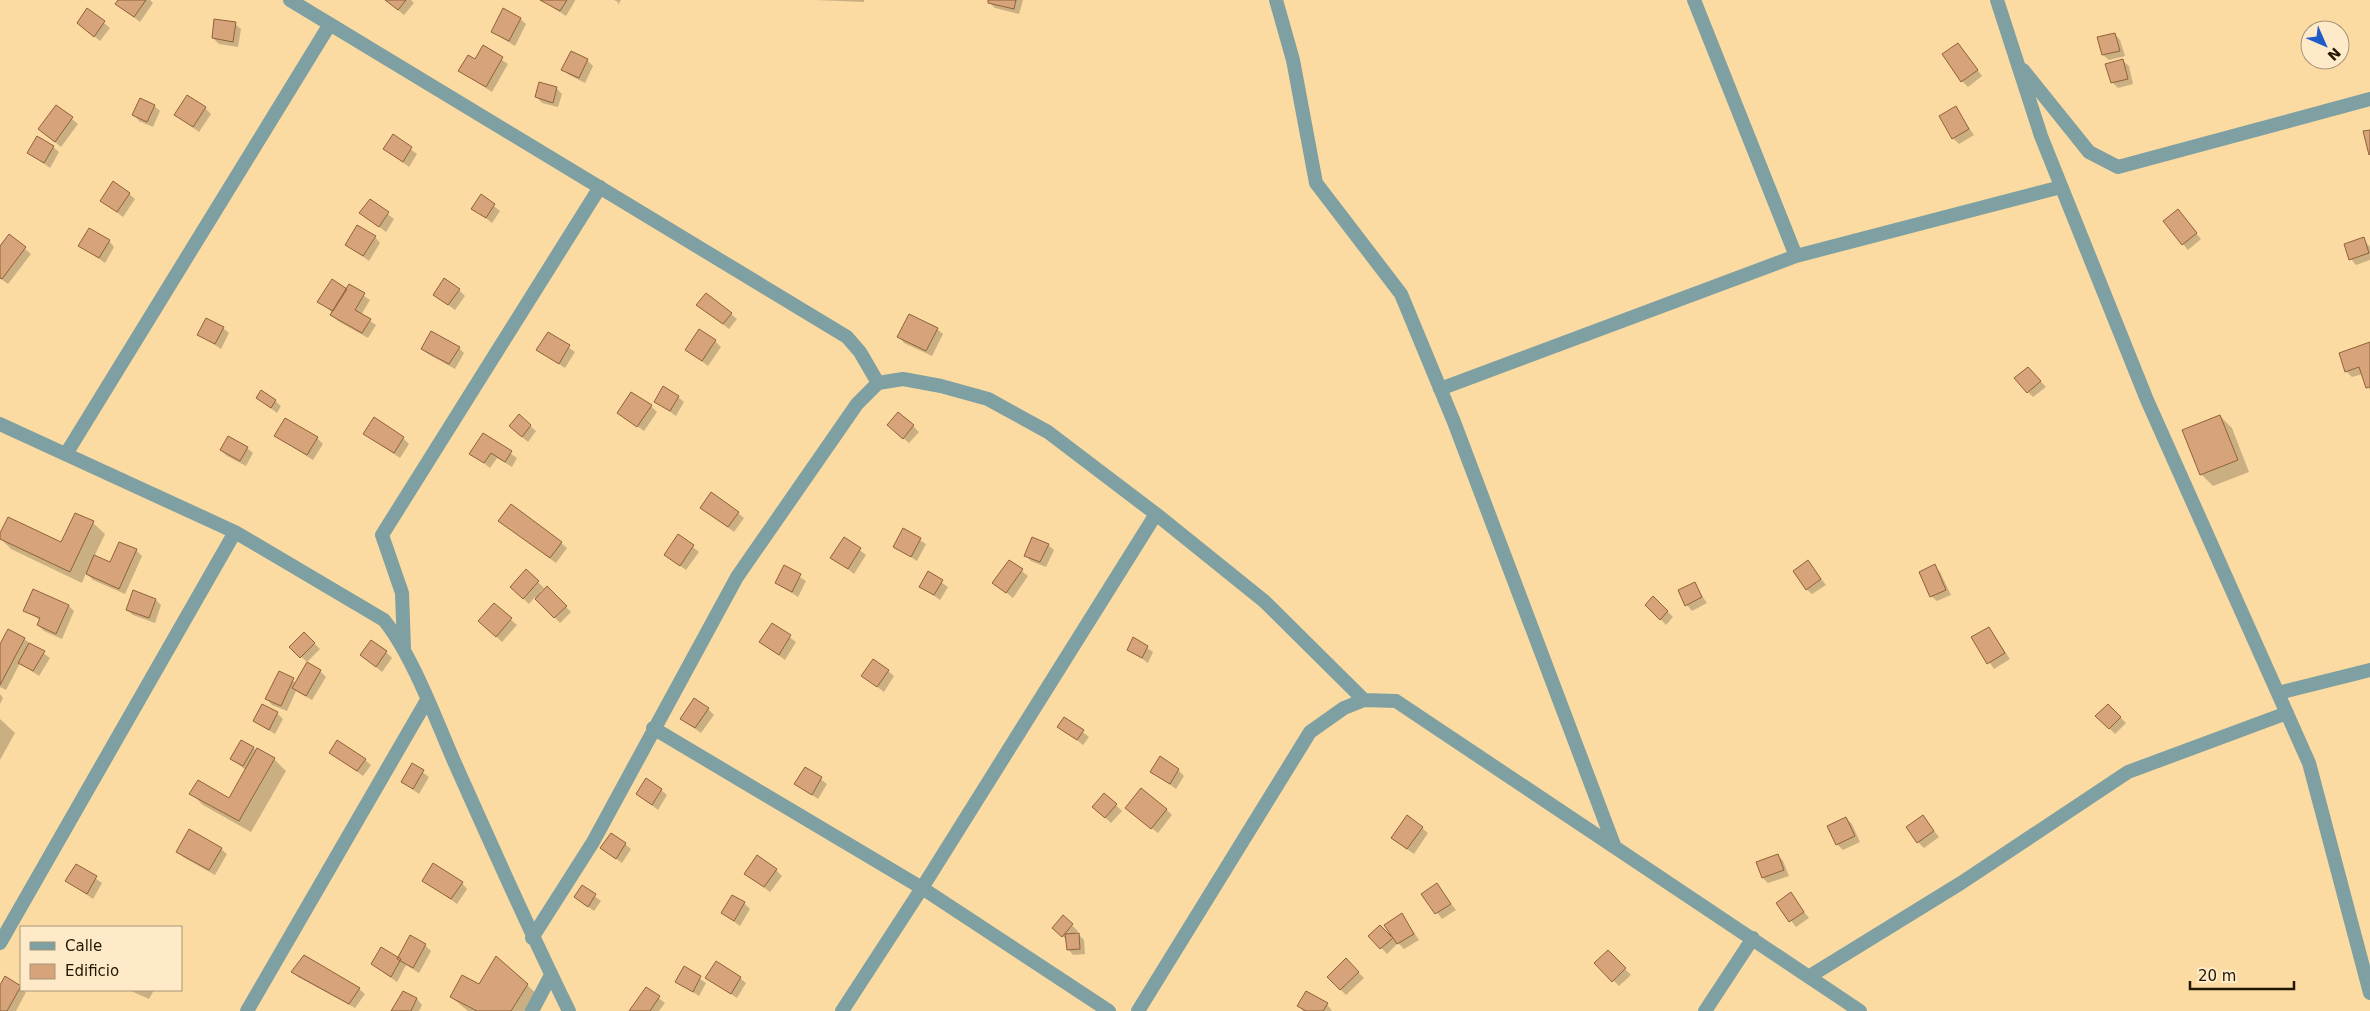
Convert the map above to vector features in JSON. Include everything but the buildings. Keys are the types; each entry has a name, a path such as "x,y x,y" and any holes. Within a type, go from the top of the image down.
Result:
{"street":[{"path":"290,0 847,337 860,352 878,383"},
{"path":"1276,0 1294,60 1316,183 1401,294 1440,390 1614,846"},
{"path":"1694,0 1796,256"},
{"path":"1997,0 2040,136 2147,400 2309,762 2370,993"},
{"path":"66,454 330,24"},
{"path":"2017,63 2089,152 2118,167 2370,99"},
{"path":"1440,390 1796,256 2061,186"},
{"path":"404,653 402,593 382,534 600,187"},
{"path":"532,938 593,842 653,728 737,577 856,404 878,383 903,379 941,386 988,399 1048,432 1156,514 1264,602 1364,700"},
{"path":"1,426 235,532 384,620 394,633 427,700 532,938 569,1011"},
{"path":"842,1011 922,888 1156,514"},
{"path":"0,943 235,532"},
{"path":"2278,693 2370,670"},
{"path":"247,1011 427,700"},
{"path":"1138,1011 1310,732 1344,708 1364,700 1396,701 1860,1011"},
{"path":"1810,976 1961,883 2128,772 2287,713"},
{"path":"653,728 922,888 1109,1011"},
{"path":"1705,1011 1753,938"},
{"path":"532,1011 551,975"}]}
